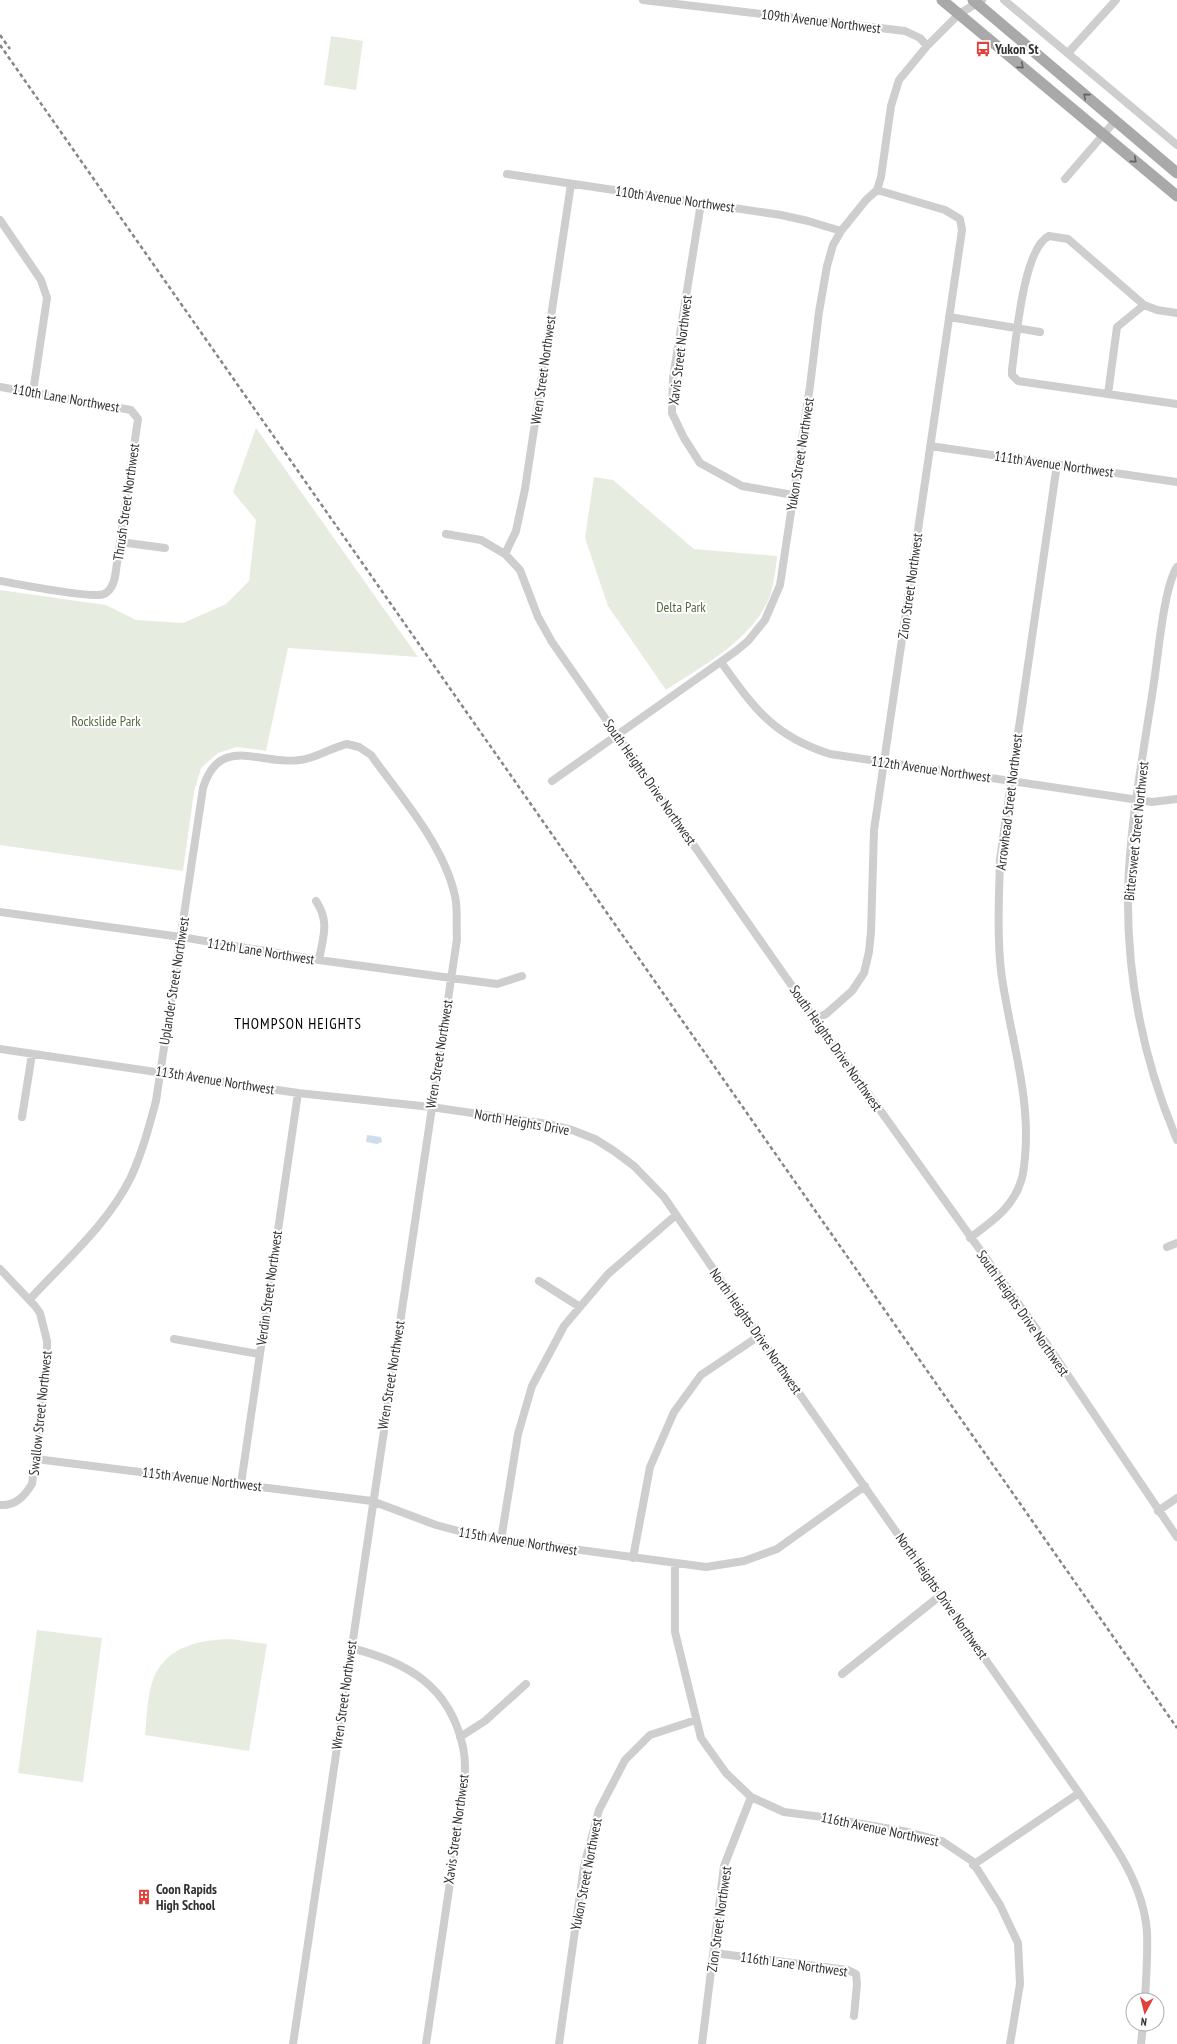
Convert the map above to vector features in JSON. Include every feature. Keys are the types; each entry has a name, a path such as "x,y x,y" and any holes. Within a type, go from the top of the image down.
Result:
{"main road":[{"path":"942,0 1177,196"},
{"path":"978,1 1115,121 1177,173"}],"street":[{"name":"109th Avenue Northwest","path":"644,0 705,4 905,31 920,38 927,46"},
{"path":"1004,0 1177,145"},
{"path":"1068,53 1116,0"},
{"path":"877,190 881,177 895,90 906,70 927,46 959,14 978,1"},
{"path":"1065,179 1115,121"},
{"name":"110th Avenue Northwest","path":"507,174 794,218 841,232"},
{"name":"Wren Street Northwest","path":"505,554 516,531 524,496 571,184"},
{"name":"Yukon Street Northwest","path":"552,781 740,648 757,631 776,598 784,564 827,266 841,232 866,200 877,190"},
{"name":"Zion Street Northwest","path":"815,1019 842,1002 852,991 864,973 871,932 874,830 962,230 960,219 945,210 877,190"},
{"name":"Xavis Street Northwest","path":"701,203 673,378 672,413 684,438 700,462 742,486 793,494"},
{"path":"0,220 41,280 47,298 33,392"},
{"path":"1177,312 1157,310 1144,305 1068,239 1049,236 1040,242 1029,267 1012,369 1014,378 1018,381 1177,404"},
{"path":"1108,394 1118,324 1144,305"},
{"path":"949,317 1040,332"},
{"name":"110th Lane Northwest","path":"0,386 131,410"},
{"name":"Thrush Street Northwest","path":"0,581 89,595 106,594 111,588 114,581 138,419 131,410"},
{"name":"111th Avenue Northwest","path":"930,446 1177,482"},
{"name":"Arrowhead Street Northwest","path":"970,1238 988,1225 1011,1204 1021,1180 1025,1151 1027,1127 1025,1103 1009,1023 1001,970 998,925 1000,859 1010,781 1057,464"},
{"name":"South Heights Drive Northwest","path":"446,534 481,540 505,554 520,570 538,617 552,642 815,1019 970,1238 1038,1331 1158,1511 1177,1537"},
{"path":"120,542 165,548"},
{"name":"Bittersweet Street Northwest","path":"1177,567 1169,586 1137,800 1128,894 1132,974 1144,1045 1160,1096 1177,1140"},
{"name":"112th Avenue Northwest","path":"721,662 760,714 802,744 830,754 1137,800 1162,802 1177,799"},
{"name":"Wren Street Northwest","path":"293,2044 372,1501 457,939 456,897 446,870 422,828 371,755 359,747 347,744"},
{"name":"Uplander Street Northwest","path":"30,1299 98,1226 115,1204 131,1177 146,1140 156,1102 202,788 206,775 219,761 236,755 299,761 315,757 347,744"},
{"path":"316,902 324,913 325,925 320,960"},
{"name":"112th Lane Northwest","path":"0,912 181,937 320,960 497,984 522,976"},
{"name":"113th Avenue Northwest","path":"0,1049 160,1071 298,1093 431,1107"},
{"path":"22,1117 32,1054"},
{"name":"Verdin Street Northwest","path":"241,1484 298,1093"},
{"name":"North Heights Drive","path":"431,1107 548,1124 572,1130 595,1139 634,1166 664,1197 676,1215"},
{"path":"501,1540 518,1434 532,1386 564,1326 608,1274 676,1215"},
{"name":"North Heights Drive Northwest","path":"676,1215 1079,1793 1127,1865 1137,1890 1147,1931 1145,1992"},
{"path":"1167,1247 1177,1243"},
{"name":"Swallow Street Northwest","path":"0,1270 30,1299 40,1313 45,1328 48,1355 32,1484 26,1495 16,1502 7,1505 0,1505"},
{"path":"539,1281 580,1307"},
{"path":"633,1558 650,1467 674,1412 701,1375 759,1336"},
{"path":"174,1339 260,1354"},
{"name":"115th Avenue Northwest","path":"36,1458 372,1501 454,1531 501,1540 706,1567 744,1561 777,1549 865,1486"},
{"path":"1158,1511 1177,1498"},
{"path":"675,1563 675,1632 696,1720"},
{"path":"842,1674 941,1595"},
{"name":"Xavis Street Northwest","path":"351,1648 394,1661 412,1671 430,1685 447,1706 460,1737 464,1762 462,1802 426,2044"},
{"path":"460,1737 485,1721 526,1684"},
{"name":"Yukon Street Northwest","path":"559,2044 584,1866 599,1810 625,1760 650,1735 696,1720"},
{"name":"116th Avenue Northwest","path":"696,1720 701,1738 726,1773 751,1797 784,1812 908,1832 942,1841 974,1864"},
{"path":"1010,2044 1020,1984 1018,1943 1000,1905 974,1864 1079,1793"},
{"name":"Zion Street Northwest","path":"702,2044 724,1866 751,1797"},
{"name":"116th Lane Northwest","path":"714,1953 848,1970 856,1974 857,1984 854,2016"},
{"path":"1141,2044 1142,2032"}],"green space":[{"path":"331,36 363,41 356,90 324,85"},
{"name":"Rockslide Park","path":"256,428 418,657 288,648 266,751 237,747 218,753 201,768 194,792 183,871 0,845 0,590 106,605 136,620 183,623 226,604 249,581 256,520 233,492"},
{"name":"Delta Park","path":"594,477 613,480 694,549 777,556 771,593 764,609 754,624 727,649 666,690 608,606 585,538"},
{"path":"37,1630 102,1638 83,1782 18,1773"},
{"path":"231,1639 267,1644 249,1751 145,1735 152,1684 160,1666 177,1651 186,1646 208,1641"}],"water":[{"path":"367,1135 381,1137 382,1142 377,1144 366,1142"}],"railway":[{"path":"0,35 10,49"},
{"path":"0,45 1177,1728"}],"place":[{"name":"Yukon St","path":"983,49"},
{"name":"Coon Rapids High School","path":"144,1897"}],"district":[{"name":"THOMPSON HEIGHTS","path":"298,1024"}]}
